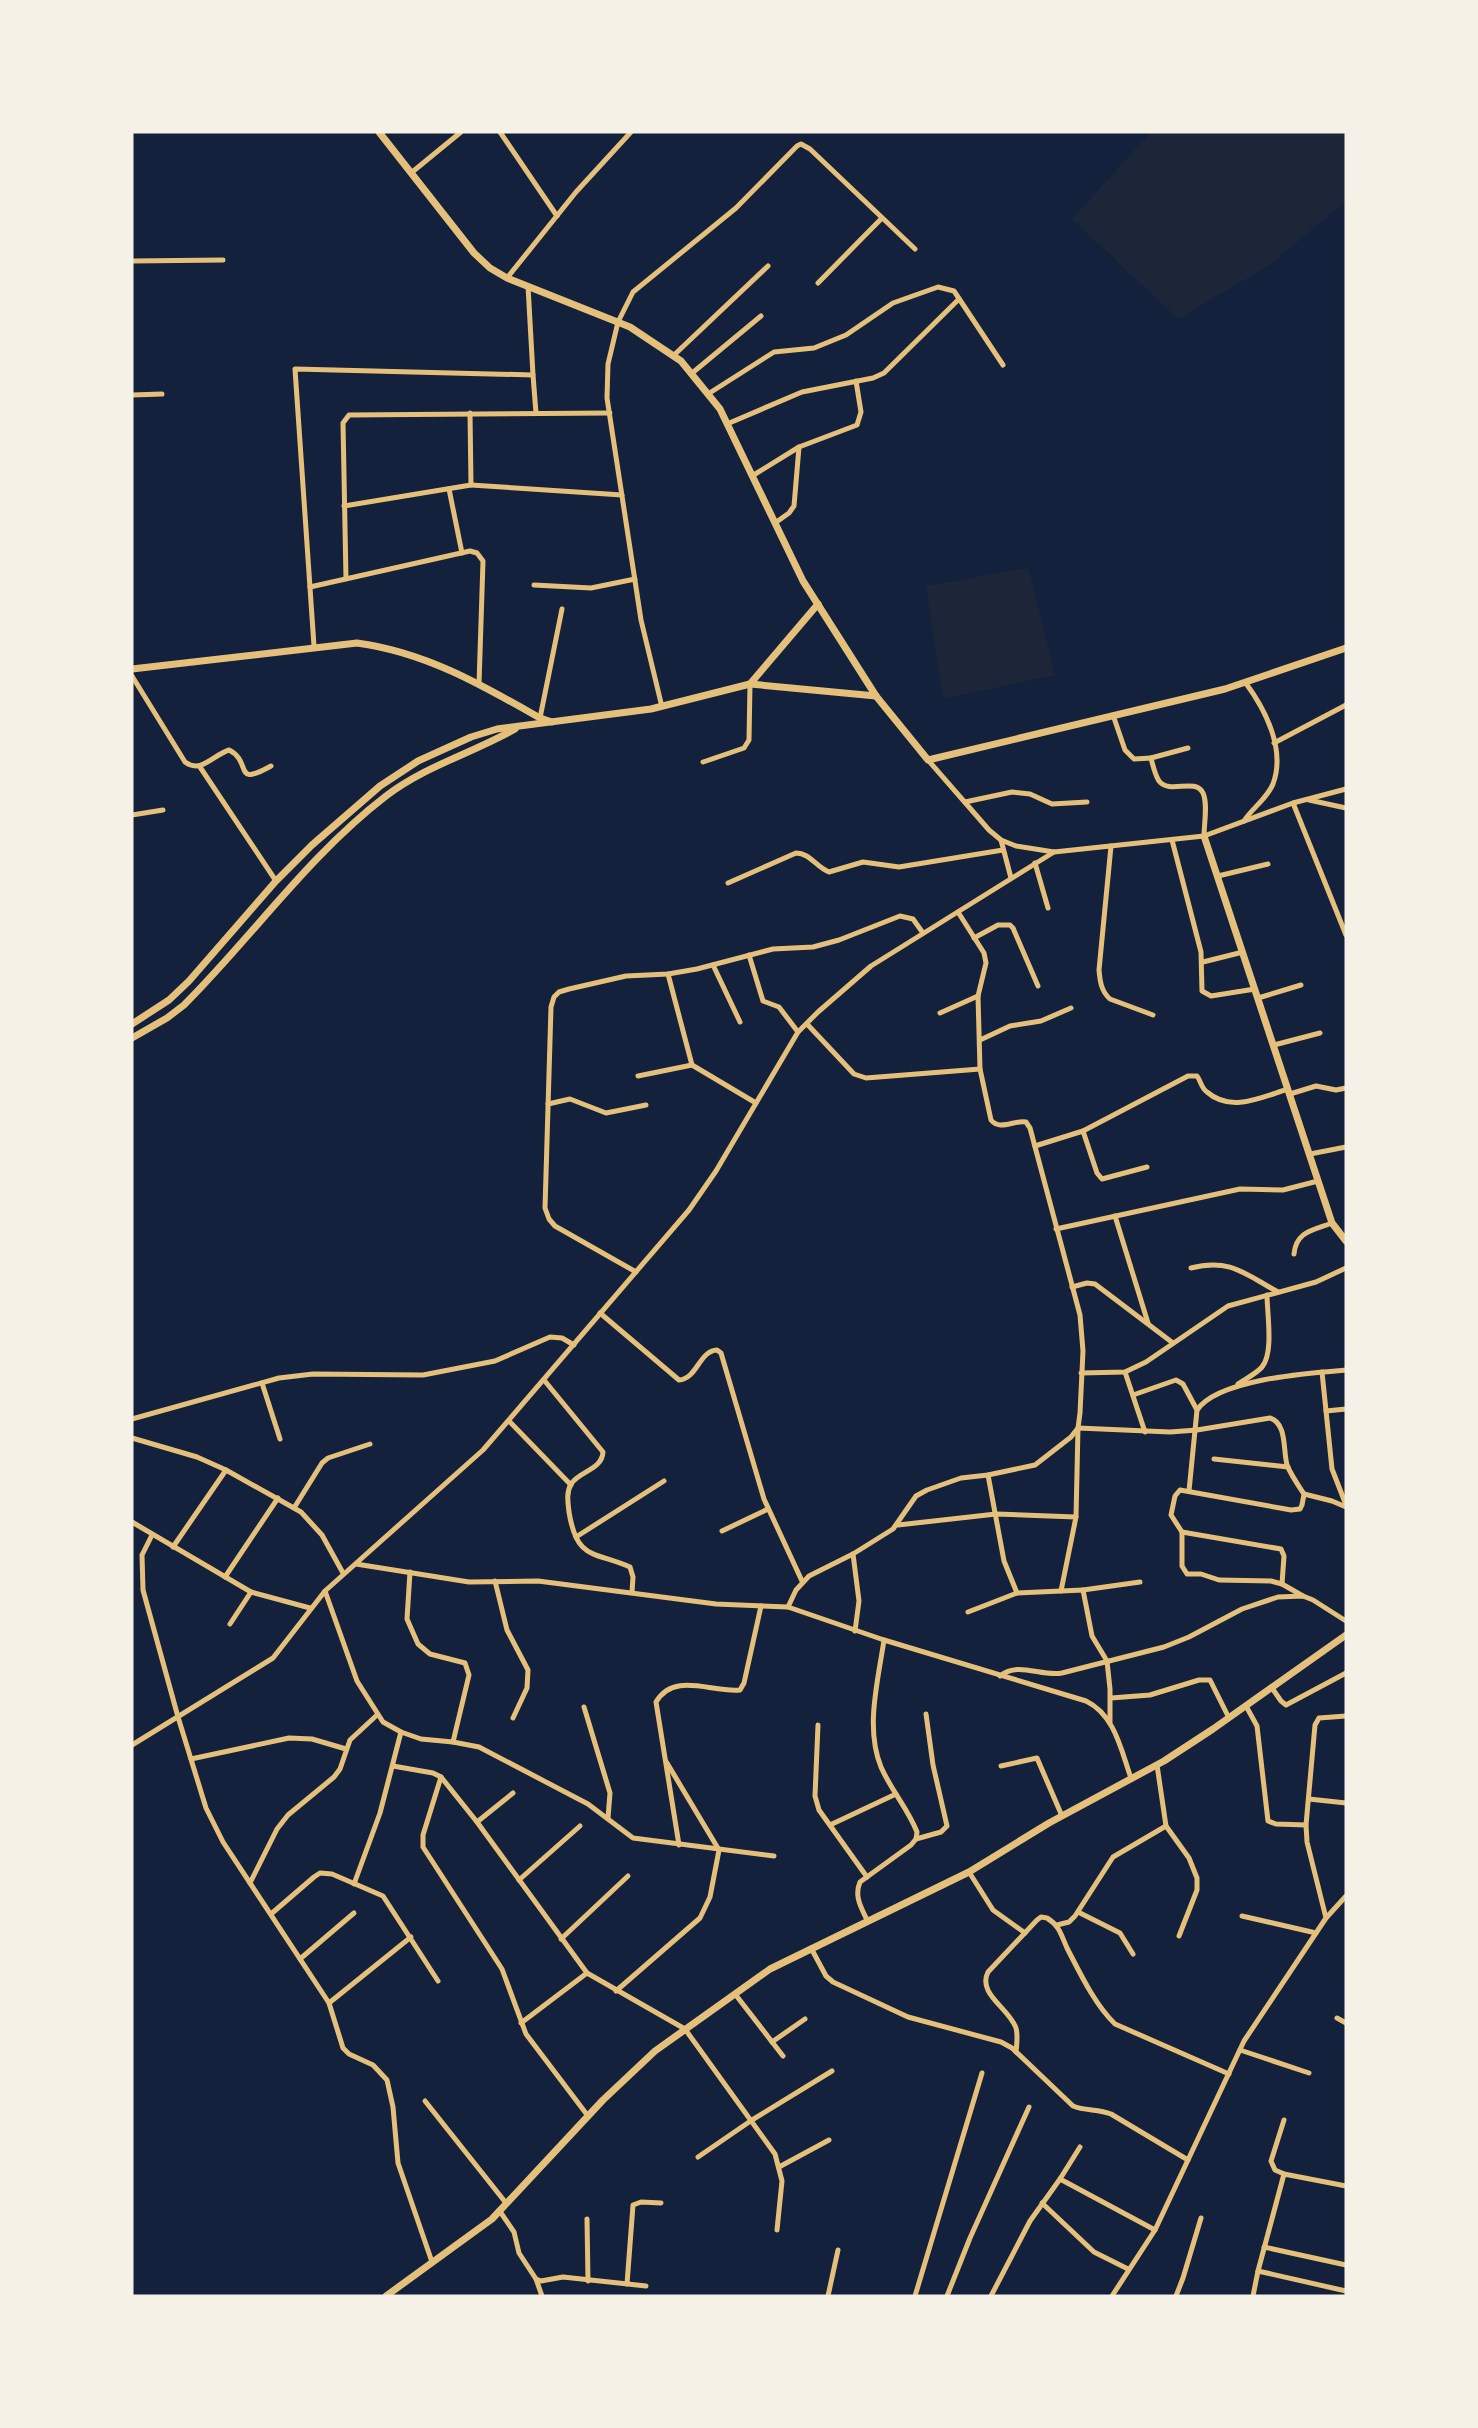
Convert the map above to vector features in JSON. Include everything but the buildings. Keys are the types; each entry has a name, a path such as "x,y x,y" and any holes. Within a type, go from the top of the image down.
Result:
{"street":[{"path":"379,132 474,253 490,268 507,278 630,327 681,360 720,409 803,581 876,696 989,830 1001,840 1016,846 1054,852 1204,836 1293,803 1346,789"},
{"path":"411,173 461,132"},
{"path":"500,132 557,216"},
{"path":"507,278 557,216 631,132"},
{"path":"662,707 641,620 610,412 607,374 618,322 627,301 641,284 736,208 797,146 805,145 810,149 915,249"},
{"path":"818,283 882,218"},
{"path":"132,261 223,260"},
{"path":"673,356 768,266"},
{"path":"528,286 536,413"},
{"path":"708,394 774,352 814,348 834,341 852,332 893,303 938,287 954,291 1003,365"},
{"path":"727,424 802,392 884,373 959,299"},
{"path":"691,374 761,316"},
{"path":"314,646 295,369 533,375"},
{"path":"752,476 800,447 857,425 861,412 856,381"},
{"path":"132,394 162,394"},
{"path":"346,579 343,423 345,418 355,414 610,412"},
{"path":"470,413 471,485"},
{"path":"775,523 789,513 794,506 800,447"},
{"path":"344,506 471,485 622,495"},
{"path":"449,489 462,553"},
{"path":"310,587 462,553 477,553 483,561 479,684"},
{"path":"534,585 591,588 635,579"},
{"path":"703,762 744,748 749,740 750,684 818,604"},
{"path":"540,718 562,609"},
{"path":"132,669 314,646 357,643 388,647 452,670 540,718 554,722"},
{"path":"928,759 1113,716 1245,682 1346,648"},
{"path":"132,676 185,762 195,768 229,750 236,755 246,774 250,776 271,766"},
{"path":"1244,822 1273,784 1276,771 1274,743 1265,712 1245,682"},
{"path":"132,1024 169,1000 189,981 276,881 380,786 398,773 471,736 485,732 662,707 750,684 876,696"},
{"path":"1274,743 1346,705"},
{"path":"1113,716 1129,756 1141,760 1188,748"},
{"path":"132,1038 184,1005 312,864 387,794 417,775 495,741 517,728"},
{"path":"1151,758 1157,779 1162,784 1169,787 1197,787 1202,791 1204,836 1332,1223 1346,1241"},
{"path":"200,766 276,881"},
{"path":"965,802 1012,792 1030,794 1052,804 1087,802"},
{"path":"1308,800 1346,808"},
{"path":"1293,803 1346,935"},
{"path":"132,815 163,810"},
{"path":"1001,840 1011,878"},
{"path":"1172,840 1203,962 1202,987 1206,995 1255,989"},
{"path":"1111,846 1099,970 1100,983 1104,994 1110,999 1153,1015"},
{"path":"728,883 796,853 807,855 824,871 829,872 863,862 899,867 1003,850"},
{"path":"132,1745 273,1658 310,1608 343,1573 483,1450 689,1210 716,1171 798,1032 818,1012 871,966 1054,852"},
{"path":"1035,863 1048,908"},
{"path":"1218,876 1268,864"},
{"path":"958,912 984,953 986,963 978,996 980,1069 990,1120 994,1125 1001,1126 1026,1122 1030,1128 1080,1315 1083,1338 1080,1413 1077,1428 1076,1517 1061,1591"},
{"path":"636,1272 555,1226 545,1208 551,1007 554,997 559,992 613,978 668,974 773,949 813,947 900,916 913,920 923,933"},
{"path":"974,938 998,925 1010,925 1038,986"},
{"path":"1203,962 1243,952"},
{"path":"749,955 763,1001 779,1007 798,1032"},
{"path":"713,965 740,1022"},
{"path":"668,974 692,1065"},
{"path":"1258,998 1302,985"},
{"path":"940,1013 978,996"},
{"path":"980,1040 1010,1026 1041,1021 1071,1008"},
{"path":"807,1024 854,1074 866,1078 980,1069"},
{"path":"1274,1045 1320,1034"},
{"path":"638,1076 692,1065 756,1103"},
{"path":"1035,1146 1083,1131 1188,1076 1197,1076 1203,1089 1214,1097 1239,1104 1316,1086 1336,1090 1346,1088"},
{"path":"548,1104 570,1099 606,1113 646,1105"},
{"path":"1083,1131 1097,1173 1102,1179 1147,1167"},
{"path":"1310,1154 1346,1147"},
{"path":"1056,1229 1240,1189 1283,1190 1318,1181"},
{"path":"1115,1216 1148,1324"},
{"path":"1294,1254 1295,1244 1302,1235 1332,1223"},
{"path":"1191,1268 1209,1263 1228,1266 1278,1292"},
{"path":"1081,1373 1125,1372 1146,1362 1228,1306 1316,1282 1346,1268"},
{"path":"1072,1287 1087,1283 1095,1284 1173,1343"},
{"path":"1236,1386 1261,1368 1266,1360 1269,1350 1267,1295"},
{"path":"600,1313 679,1380 688,1377 708,1353 717,1350 721,1353 768,1509 802,1581"},
{"path":"132,1419 262,1383 313,1374 437,1373 509,1356 543,1338 562,1338 574,1345"},
{"path":"1197,1410 1213,1395 1236,1386 1346,1370"},
{"path":"1125,1372 1145,1432"},
{"path":"1322,1372 1332,1469 1346,1506"},
{"path":"544,1380 603,1452 603,1458 599,1463 571,1485 568,1502 571,1524 576,1537 583,1548 592,1555 630,1567 633,1577 632,1592"},
{"path":"1133,1395 1176,1380 1183,1384 1197,1410 1197,1430 1189,1491"},
{"path":"262,1383 280,1439"},
{"path":"1326,1411 1346,1409"},
{"path":"1077,1428 1145,1432 1197,1430 1270,1418 1276,1420 1280,1425 1288,1467 1304,1494 1346,1506"},
{"path":"509,1421 571,1485"},
{"path":"898,1525 909,1504 916,1496 927,1490 961,1478 1035,1465 1071,1437 1077,1428"},
{"path":"132,1438 197,1457 226,1470 294,1508 315,1524 343,1573"},
{"path":"294,1508 322,1463 328,1458 370,1444"},
{"path":"1214,1460 1288,1467"},
{"path":"173,1547 226,1470"},
{"path":"988,1475 1004,1561 1017,1593"},
{"path":"576,1537 664,1481"},
{"path":"1304,1494 1300,1509 1291,1510 1189,1491 1176,1492 1171,1515 1182,1532 1182,1566 1187,1574 1201,1574 1219,1580 1261,1580 1282,1584 1346,1621"},
{"path":"225,1577 278,1498"},
{"path":"722,1531 768,1509"},
{"path":"788,1607 802,1581 808,1576 853,1554 898,1525 996,1514 1076,1517"},
{"path":"132,1522 251,1592 310,1608"},
{"path":"1182,1532 1281,1549 1284,1556 1282,1584"},
{"path":"152,1534 142,1555 142,1583 178,1717 213,1824 329,2003 343,2048 349,2054 373,2065 387,2080 393,2107 398,2163 432,2262"},
{"path":"853,1554 859,1601 855,1631"},
{"path":"356,1563 469,1582 538,1581 716,1604 788,1607 855,1631 1086,1701 1098,1707 1110,1722 1131,1778"},
{"path":"410,1572 407,1619 418,1644 430,1654 461,1661 468,1668 469,1675 453,1742"},
{"path":"495,1581 507,1630 528,1670 527,1688 513,1718"},
{"path":"968,1612 1017,1593 1083,1590 1140,1582"},
{"path":"1083,1590 1092,1636 1107,1661 1111,1698 1110,1722"},
{"path":"325,1591 357,1681 383,1722 421,1739 479,1747 588,1804 633,1838 774,1856"},
{"path":"230,1624 251,1592"},
{"path":"1000,1676 1006,1670 1017,1668 1050,1675 1079,1670 1172,1644 1242,1609 1278,1597 1303,1596"},
{"path":"679,1845 656,1707 660,1696 672,1687 683,1685 740,1690 744,1683 761,1606"},
{"path":"386,2296 492,2219 588,2116 656,2051 770,1969 969,1872 1062,1816 1157,1765 1229,1718 1346,1635"},
{"path":"885,1640 873,1714 874,1740 880,1765 912,1821 916,1839"},
{"path":"1272,1688 1286,1705 1346,1673"},
{"path":"1111,1698 1150,1695 1199,1680 1210,1680 1229,1718"},
{"path":"1246,1706 1257,1726 1268,1821 1275,1824 1306,1824"},
{"path":"584,1707 610,1793 608,1818"},
{"path":"867,1920 858,1899 857,1890 860,1882 916,1839 941,1832 947,1826 933,1765 926,1714"},
{"path":"250,1883 277,1829 288,1815 334,1777 356,1732 377,1715"},
{"path":"1326,1918 1311,1863 1306,1824 1316,1721 1324,1717 1346,1716"},
{"path":"818,1725 814,1796 819,1810 867,1877"},
{"path":"354,1884 380,1813 401,1732"},
{"path":"191,1759 289,1738 312,1739 346,1749"},
{"path":"1001,1766 1037,1758 1062,1816"},
{"path":"616,1991 700,1918 710,1897 719,1850 665,1760"},
{"path":"1157,1765 1166,1826 1189,1858 1197,1878 1197,1890 1179,1936"},
{"path":"393,1766 433,1773 441,1777 477,1822 587,1973 685,2029 775,2154 782,2181 777,2230"},
{"path":"441,1777 423,1835 423,1847 502,1969 515,1998 521,2023 536,2048 588,2116"},
{"path":"477,1822 513,1793"},
{"path":"830,1825 896,1794"},
{"path":"1309,1798 1346,1803"},
{"path":"519,1880 580,1826"},
{"path":"1057,1925 1069,1922 1078,1912 1113,1857 1166,1826"},
{"path":"969,1872 993,1910 1025,1933"},
{"path":"270,1914 320,1873 332,1874 383,1896 438,1981"},
{"path":"561,1939 628,1876"},
{"path":"1112,2296 1155,2230 1240,2050 1326,1918 1346,1896"},
{"path":"300,1959 354,1912"},
{"path":"1078,1912 1120,1933 1133,1954"},
{"path":"1242,1916 1316,1933"},
{"path":"1016,2052 1016,2028 1010,2017 987,1991 985,1978 988,1972 1041,1917 1057,1925 1104,2013 1115,2024 1229,2074"},
{"path":"329,2003 411,1937"},
{"path":"811,1948 826,1976 833,1982 892,2011 1001,2042 1016,2052 1073,2106 1111,2114 1188,2160"},
{"path":"521,2023 587,1973"},
{"path":"735,1994 783,2056"},
{"path":"1337,2018 1346,2023"},
{"path":"772,2042 805,2019"},
{"path":"1240,2050 1309,2073"},
{"path":"698,2157 752,2120 832,2071"},
{"path":"915,2296 982,2073"},
{"path":"426,2101 506,2204"},
{"path":"947,2296 970,2238 1029,2107"},
{"path":"1284,2120 1271,2161 1275,2170 1284,2174 1346,2186"},
{"path":"780,2167 829,2140"},
{"path":"991,2296 1025,2230 1080,2147"},
{"path":"1253,2296 1284,2174"},
{"path":"1060,2179 1155,2230"},
{"path":"627,2284 633,2205 641,2202 661,2203"},
{"path":"1042,2203 1094,2252 1128,2269"},
{"path":"500,2210 514,2232 519,2253 536,2279 542,2296"},
{"path":"1176,2296 1201,2218"},
{"path":"587,2219 588,2281"},
{"path":"1264,2247 1346,2265"},
{"path":"828,2296 838,2250"},
{"path":"1258,2271 1346,2291"},
{"path":"536,2279 541,2281 563,2277 646,2286"}],"shaded area":[{"path":"1151,132 1346,132 1346,201 1271,264 1178,319 1072,219"},
{"path":"1028,568 1055,675 943,699 926,586"}]}
